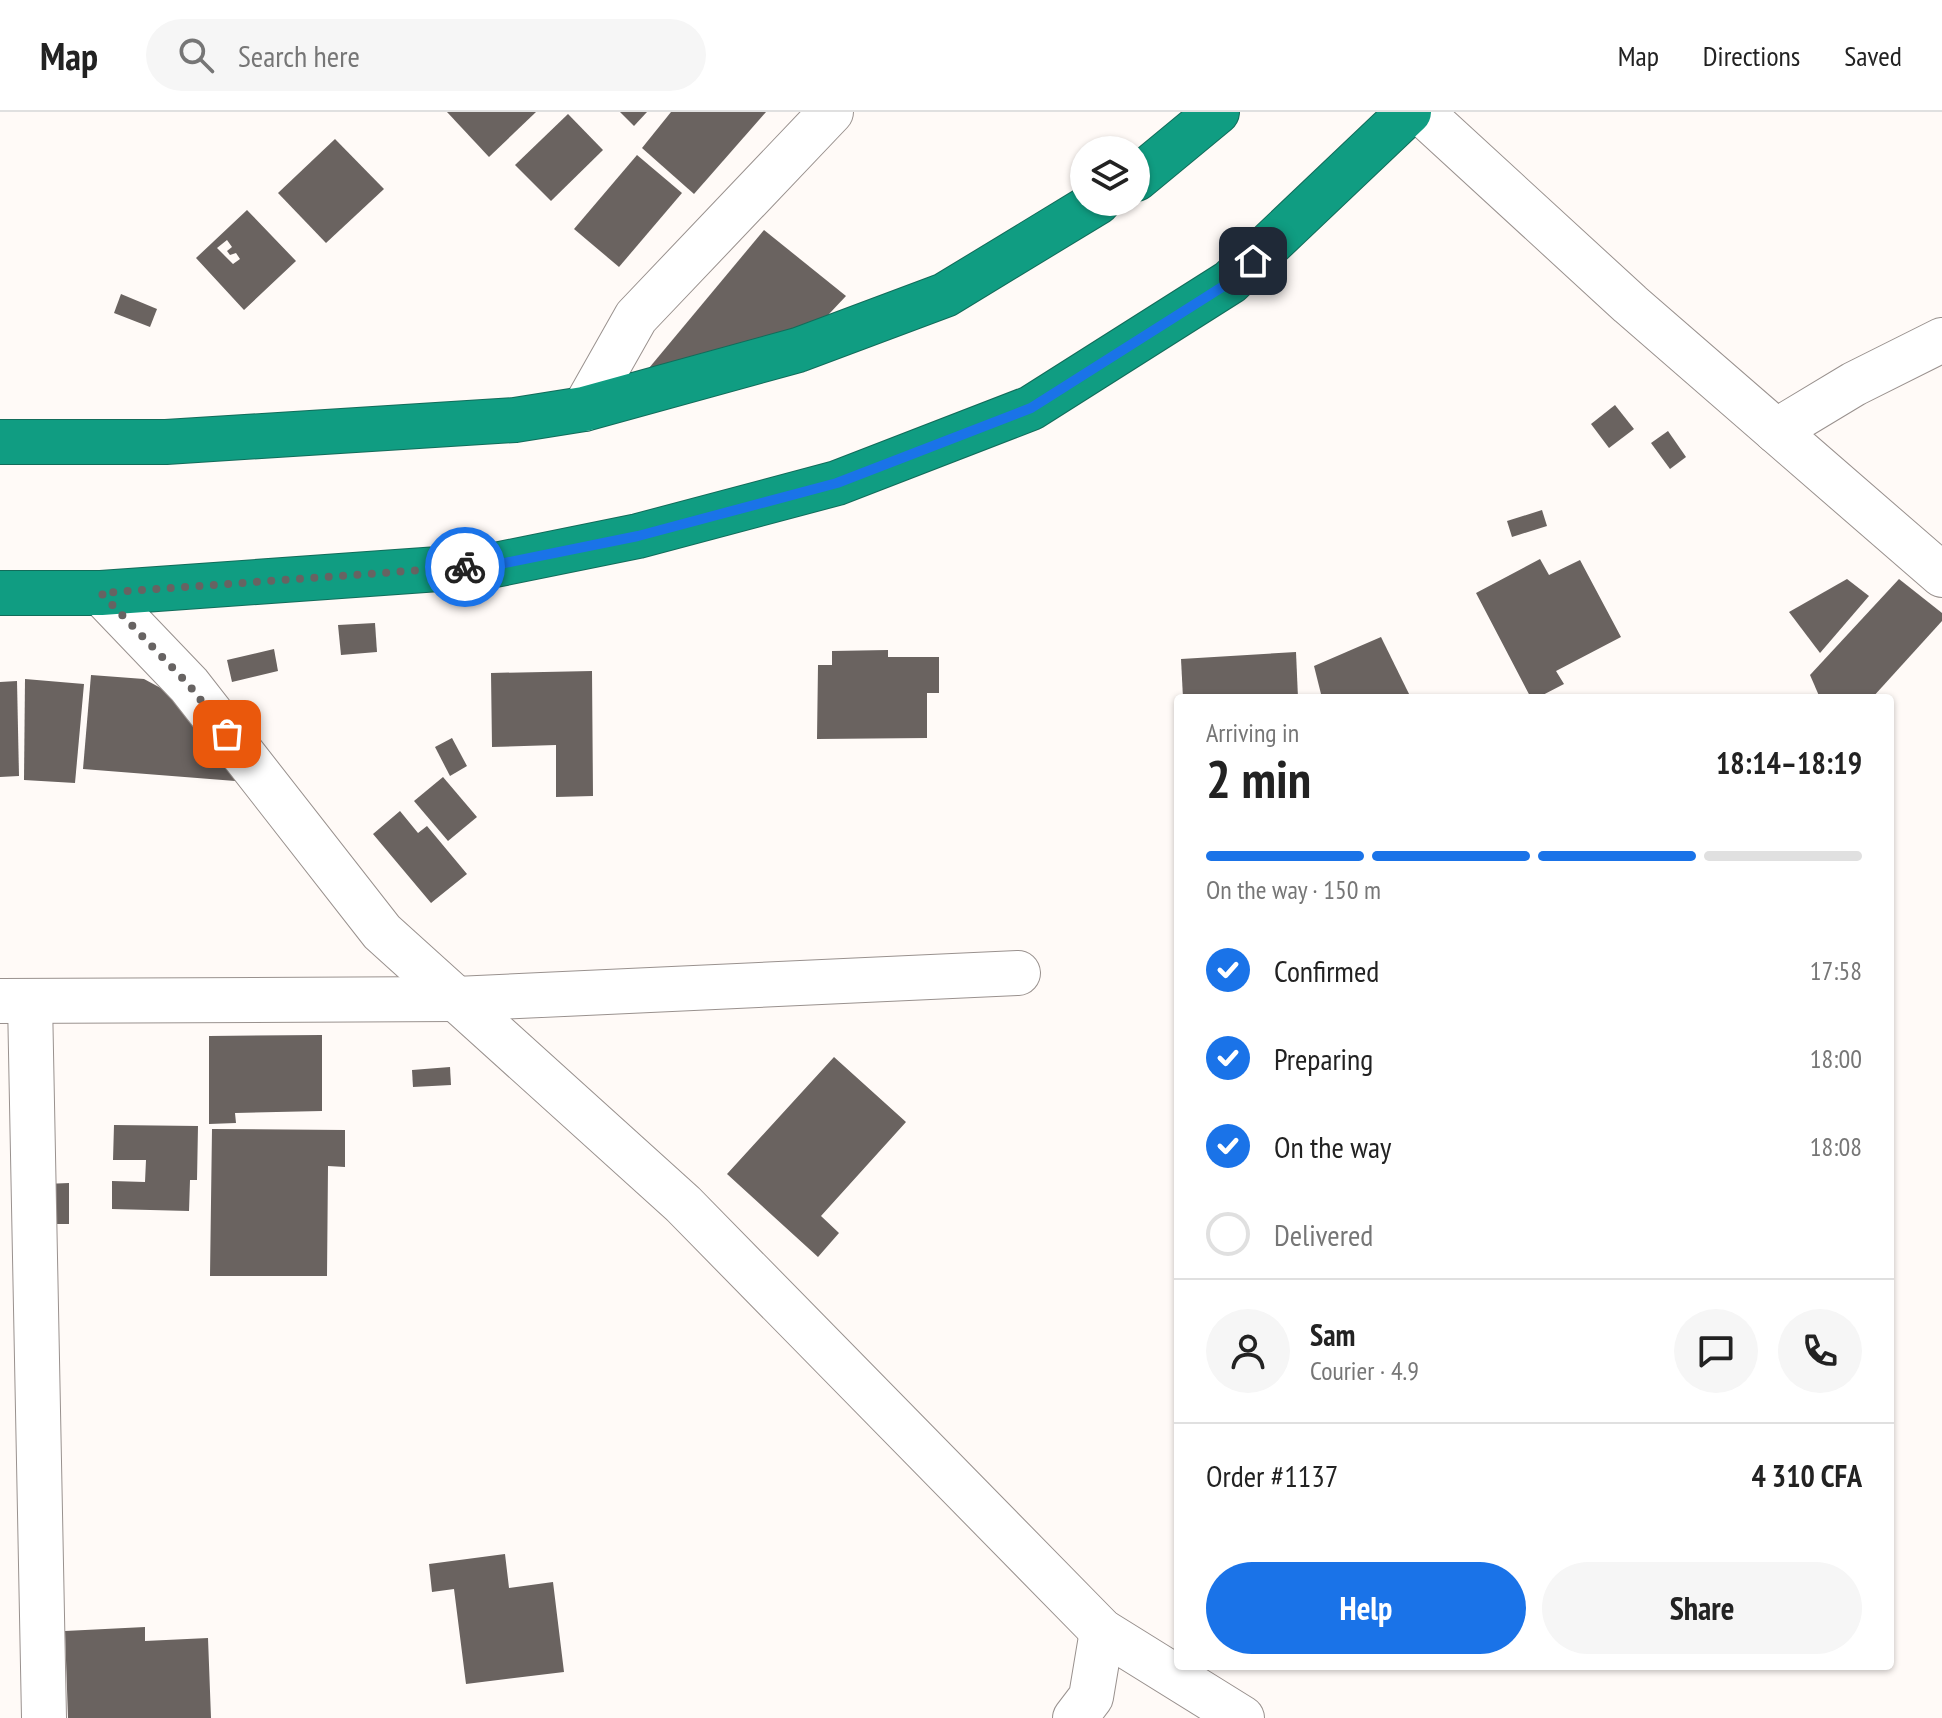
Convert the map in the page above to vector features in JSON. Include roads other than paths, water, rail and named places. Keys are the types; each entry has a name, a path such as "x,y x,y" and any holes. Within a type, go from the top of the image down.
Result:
{"highway":[{"path":"1150,167 1217,112"},
{"path":"0,593 101,593 495,565 638,536 837,483 1031,408 1230,282 1409,112"},
{"path":"0,442 166,442 515,420 584,409 773,358 945,295 1075,216"}],"street":[{"path":"584,409 636,317 831,112"},
{"path":"1421,112 1630,304 1942,575"},
{"path":"1776,431 1854,384 1942,340"},
{"path":"101,593 189,685 382,932 683,1204 1102,1631 1242,1718"},
{"path":"44,1718 15,1001 456,999 1018,973"},
{"path":"1075,1718 1091,1697 1102,1631"}]}
